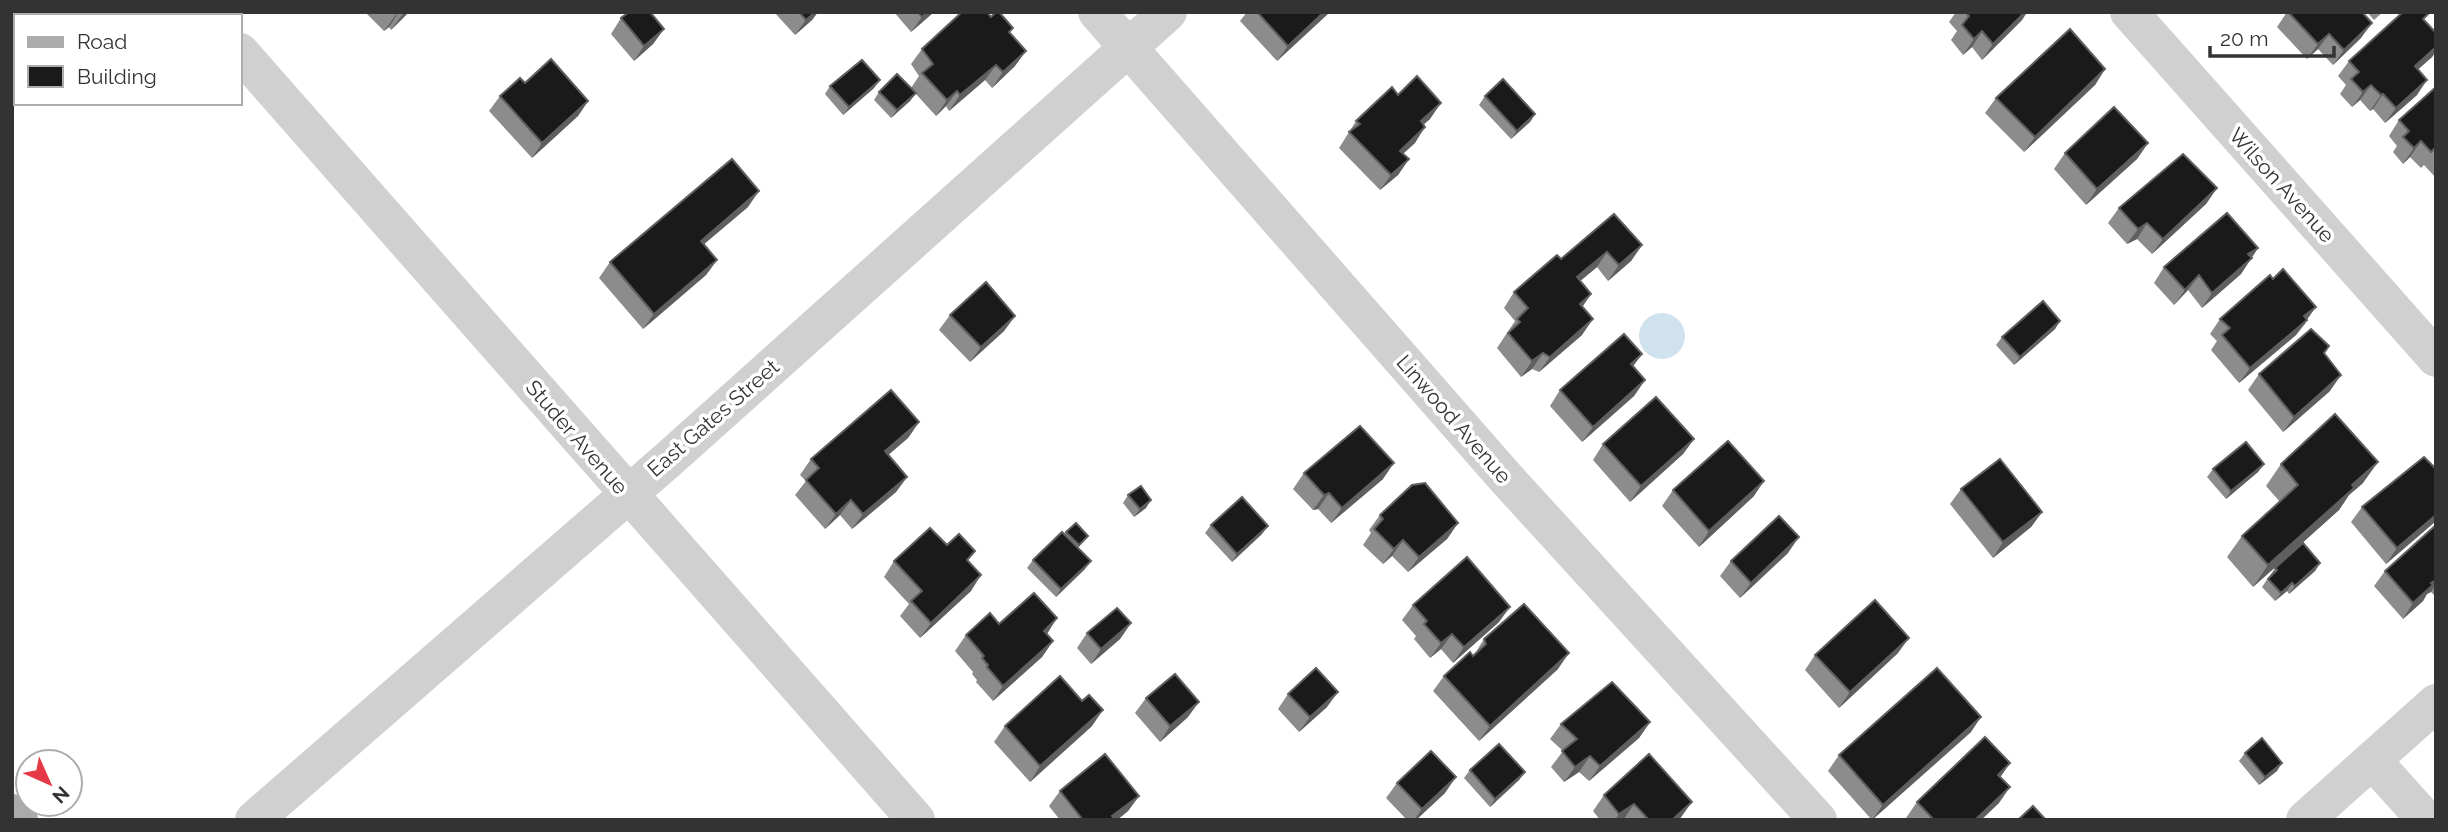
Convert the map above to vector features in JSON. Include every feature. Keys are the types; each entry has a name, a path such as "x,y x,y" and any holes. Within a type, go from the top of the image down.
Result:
{"main road":[{"path":"12,813 19,820"}],"street":[{"name":"Linwood Avenue","path":"1097,12 1505,477 1818,820"},
{"name":"East Gates Street","path":"254,820 670,458 1168,12"},
{"name":"Wilson Avenue","path":"2129,12 2436,358"},
{"name":"Studer Avenue","path":"242,54 916,820"},
{"path":"2305,820 2436,703"},
{"path":"2372,760 2426,820"}],"water":[{"path":"1662,313 1678,320 1685,336 1678,352 1662,359 1646,352 1639,336 1646,320"}],"building":[{"path":"629,12 650,12 664,29 644,46 621,18"},
{"path":"799,12 815,12 806,20"},
{"path":"962,12 987,12 991,17 999,12 1013,28 1009,32 1026,51 1003,72 996,65 960,95 957,91 947,100 922,73 933,64 922,49"},
{"path":"1257,12 1324,12 1288,46"},
{"path":"1965,12 2025,12 1993,44 1982,31 1974,39 1962,25 1969,16"},
{"path":"2288,12 2362,12 2372,23 2344,50 2329,34 2318,44"},
{"path":"2403,12 2427,12 2423,19 2436,33 2436,47 2415,66 2427,80 2396,108 2371,85 2363,92 2351,79 2359,72 2349,61"},
{"path":"2070,29 2105,69 2035,137 1996,98"},
{"path":"551,59 588,101 542,143 500,96 520,78 525,83"},
{"path":"862,60 880,80 849,107 830,86"},
{"path":"897,74 916,93 897,110 879,92"},
{"path":"1417,76 1441,103 1421,121 1425,127 1400,151 1409,159 1391,175 1349,132 1360,124 1356,121 1392,87 1398,95"},
{"path":"1503,79 1535,114 1517,131 1485,96"},
{"path":"2436,87 2436,151 2434,149 2431,152 2421,141 2414,148 2403,137 2409,131 2399,120"},
{"path":"2114,107 2148,143 2097,189 2065,153"},
{"path":"2183,154 2217,188 2163,239 2147,223 2138,229 2119,208"},
{"path":"732,159 759,191 701,241 717,260 654,314 610,262"},
{"path":"2227,213 2258,248 2248,254 2252,258 2212,293 2199,275 2185,290 2164,267"},
{"path":"1614,214 1642,245 1619,265 1607,252 1577,277 1591,294 1580,304 1593,319 1550,357 1543,353 1532,361 1508,333 1520,322 1517,319 1528,308 1514,292 1557,255 1561,259"},
{"path":"2283,269 2316,307 2304,316 2307,320 2250,368 2222,335 2230,328 2220,319 2270,275 2273,279"},
{"path":"986,282 1015,316 981,347 950,315"},
{"path":"2043,301 2060,321 2020,357 2002,337"},
{"path":"2311,329 2329,346 2324,353 2341,375 2294,417 2259,374"},
{"path":"1624,334 1642,354 1631,364 1645,380 1593,427 1560,390"},
{"path":"891,390 919,422 885,451 907,477 863,514 851,500 836,514 806,480 819,468 811,459"},
{"path":"1656,397 1694,439 1641,486 1603,444"},
{"path":"2335,414 2378,462 2352,485 2354,488 2268,565 2242,536 2298,485 2281,464"},
{"path":"1360,426 1394,463 1342,508 1329,493 1324,495 1304,473"},
{"path":"1728,441 1764,481 1709,531 1673,490"},
{"path":"2246,442 2264,464 2231,491 2213,469"},
{"path":"2424,457 2436,469 2436,515 2397,548 2362,507"},
{"path":"2000,459 2042,512 2003,542 1961,489"},
{"path":"1425,483 1458,523 1419,557 1403,540 1394,549 1374,529 1383,519 1380,515 1412,485"},
{"path":"1141,486 1151,500 1140,509 1128,495"},
{"path":"1242,497 1268,526 1237,554 1211,525"},
{"path":"1779,516 1799,537 1751,583 1731,561"},
{"path":"1076,523 1088,536 1079,545 1066,532"},
{"path":"2436,525 2436,580 2413,603 2385,571"},
{"path":"930,528 947,545 959,534 975,551 967,560 981,575 931,623 911,601 922,591 894,561"},
{"path":"1062,532 1091,561 1061,589 1033,560"},
{"path":"2303,543 2320,563 2295,586 2292,583 2281,593 2268,579 2277,570 2275,568"},
{"path":"1467,557 1510,607 1464,647 1452,634 1441,643 1424,624 1427,621 1413,605"},
{"path":"1034,593 1057,618 1044,631 1053,641 1003,686 987,667 982,658 984,656 966,635 990,613 999,624"},
{"path":"1875,600 1909,638 1850,692 1815,655"},
{"path":"1524,604 1569,653 1490,726 1444,676 1470,652 1473,656 1486,644 1484,639"},
{"path":"1117,608 1131,623 1101,649 1087,633"},
{"path":"1316,668 1338,692 1310,717 1288,694"},
{"path":"1937,668 1981,717 1883,805 1839,755"},
{"path":"1175,674 1199,702 1170,726 1146,698"},
{"path":"1060,676 1082,701 1089,695 1103,710 1040,766 1005,726"},
{"path":"1612,682 1650,722 1600,766 1590,756 1575,767 1562,751 1577,739 1561,724"},
{"path":"1985,737 2010,763 1998,775 2010,787 1975,820 1934,820 1917,802"},
{"path":"2262,738 2282,763 2265,777 2245,753"},
{"path":"1499,744 1525,772 1495,799 1470,770"},
{"path":"1431,751 1456,777 1422,809 1397,783"},
{"path":"1105,754 1139,796 1112,816 1115,820 1083,820 1060,791"},
{"path":"1649,754 1692,802 1672,820 1649,820 1634,804 1619,814 1604,795"},
{"path":"2033,806 2046,820 2018,820"}]}
